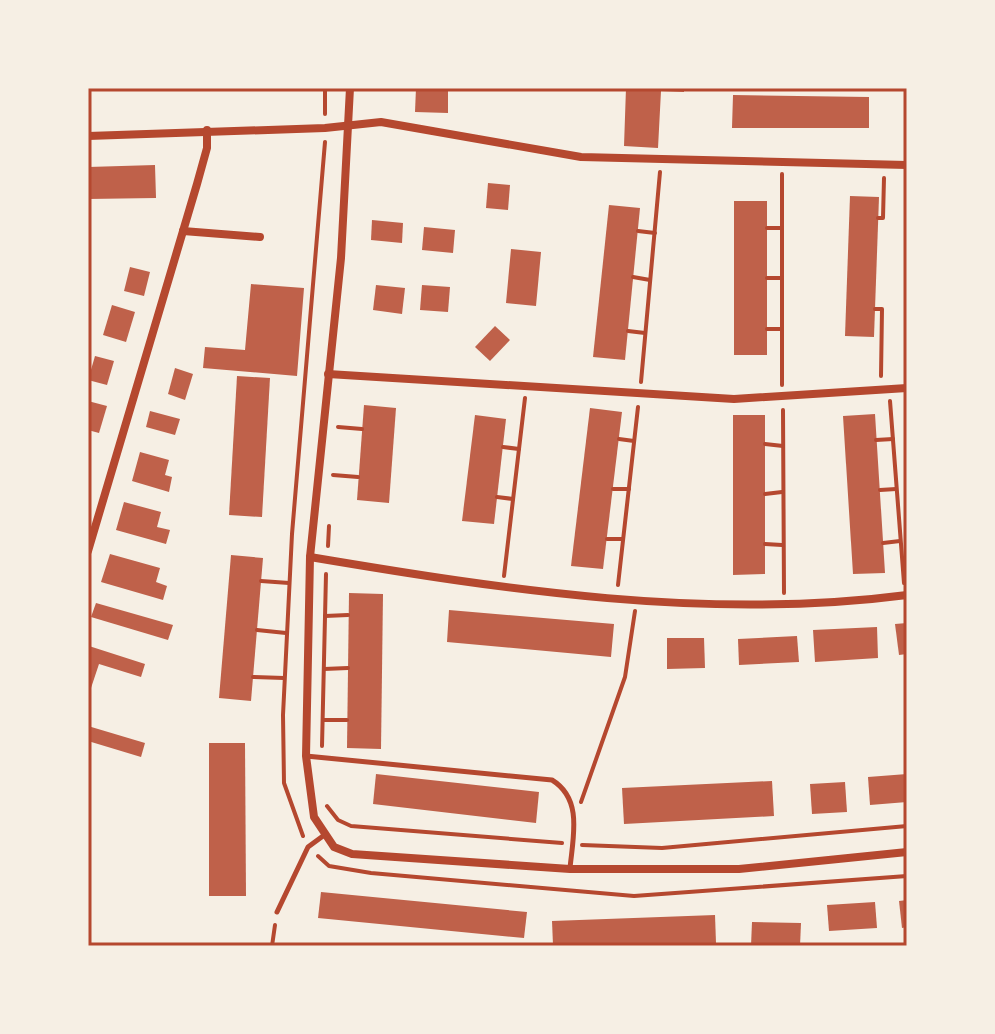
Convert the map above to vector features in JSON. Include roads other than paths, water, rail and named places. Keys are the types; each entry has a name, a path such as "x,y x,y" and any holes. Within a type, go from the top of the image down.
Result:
{"street":[{"path":"350,88 341,258 310,557 306,756 314,817 323,836 334,847 352,854 570,869 739,869 907,852"},
{"path":"88,136 325,128 381,122 581,157 907,165"},
{"path":"88,551 207,148 207,130"},
{"path":"183,231 260,237"},
{"path":"328,374 734,399 907,388"},
{"path":"310,557 636,601 710,605 906,596"}],"lane":[{"path":"306,756 552,780 565,788 574,814 570,869"},
{"path":"277,912 308,847 323,836"}]}
